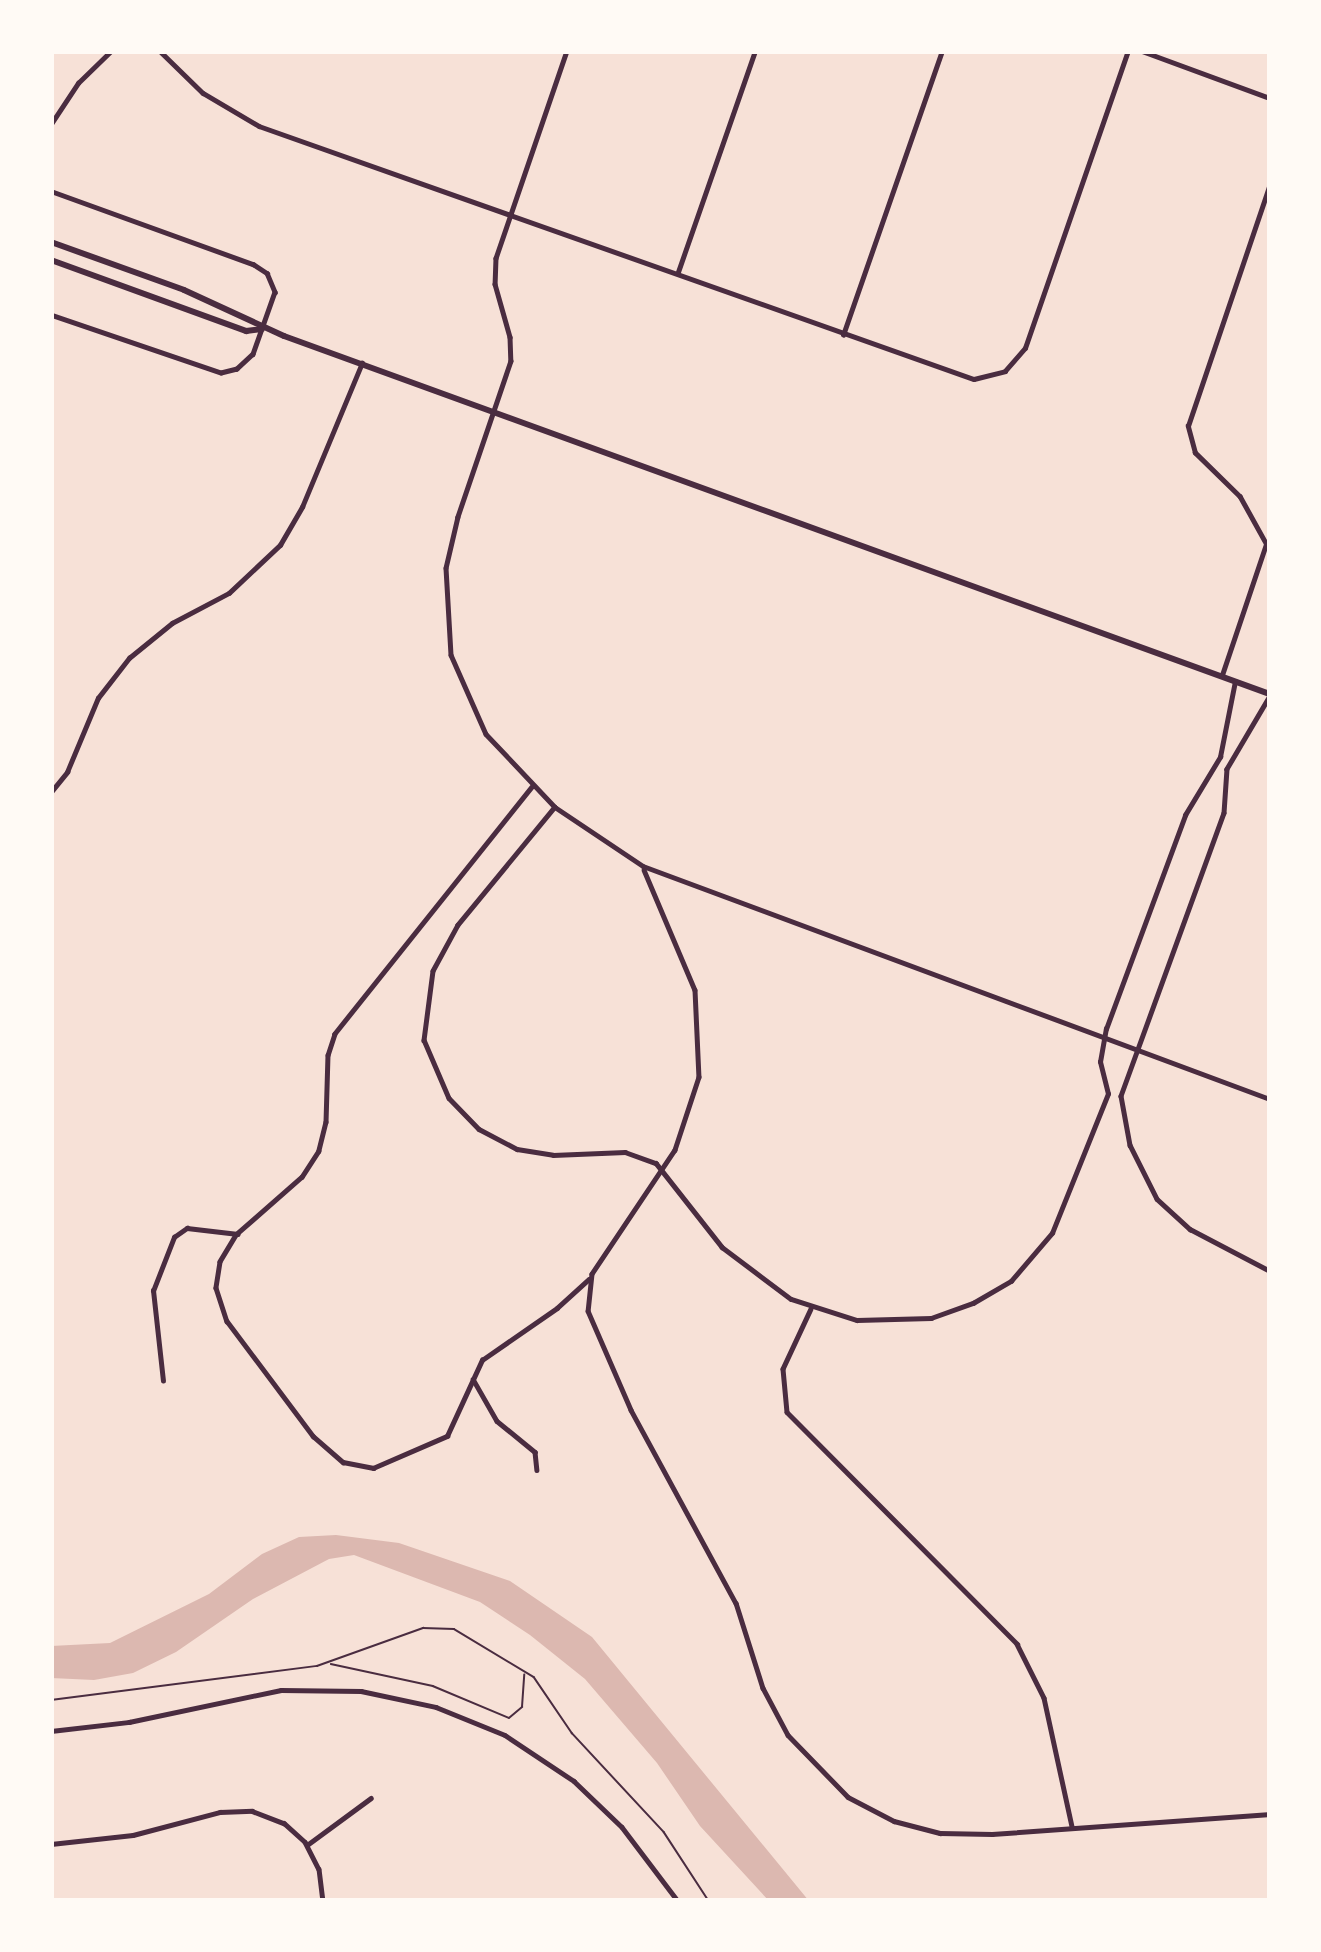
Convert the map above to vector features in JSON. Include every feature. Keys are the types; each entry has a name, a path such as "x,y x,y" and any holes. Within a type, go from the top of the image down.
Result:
{"main road":[{"path":"51,242 184,290 264,328 1270,695"},
{"path":"51,260 247,332 264,328"}],"street":[{"path":"51,124 78,82 111,51"},
{"path":"160,51 203,93 251,122 960,377 998,374 1025,347 1128,51"},
{"path":"567,51 494,271 512,349 496,412 452,538 446,621 455,668 473,712 532,787 643,866 1270,1099"},
{"path":"677,274 755,51"},
{"path":"843,334 942,51"},
{"path":"1142,51 1270,98"},
{"path":"1221,676 1268,543 1240,496 1195,453 1188,422 1270,184"},
{"path":"51,190 259,267 275,292 248,361 220,373 51,315"},
{"path":"51,792 65,776 98,698 129,658 161,630 243,583 280,544 302,507 362,363"},
{"path":"555,807 439,955 424,1010 430,1064 463,1115 509,1146 553,1155 625,1152 664,1169 735,1259 772,1289 811,1309 857,1321 901,1322 959,1309 1008,1284 1050,1238 1108,1094 1100,1070 1104,1038 1185,815 1218,760 1235,681"},
{"path":"1270,695 1229,764 1224,813 1121,1096 1130,1145 1157,1199 1190,1229 1270,1271"},
{"path":"1225,736 1240,742"},
{"path":"1218,760 1229,764"},
{"path":"532,787 337,1031 327,1058 325,1130 315,1159 238,1234 217,1274 222,1314 309,1431 335,1458 360,1468 382,1467 442,1440 456,1425 487,1355 565,1303 592,1274 664,1169 694,1102 701,1034 688,969 643,866"},
{"path":"1108,1094 1121,1096"},
{"path":"163,1381 153,1291 174,1237 187,1228 238,1234"},
{"path":"592,1274 588,1311 595,1336 716,1564 768,1700 801,1753 863,1806 919,1828 975,1835 1270,1814"},
{"path":"811,1309 782,1374 791,1419 1017,1644 1047,1707 1072,1827"},
{"path":"473,1379 497,1420 535,1452 537,1470"},
{"path":"51,1731 129,1722 281,1690 361,1691 445,1710 516,1741 574,1780 622,1828 678,1901"},
{"path":"308,1845 371,1798"},
{"path":"51,1844 133,1834 240,1810 275,1818 308,1845 322,1877 323,1901"}],"path":[{"path":"329,1664 451,1692 515,1716 524,1702 524,1671"},
{"path":"445,1710 451,1692"}],"shaded area":[{"path":"336,1535 399,1543 510,1581 592,1637 809,1901 769,1901 700,1826 657,1763 585,1679 530,1635 480,1602 354,1555 329,1559 253,1599 176,1652 133,1673 94,1680 51,1678 51,1646 110,1643 209,1594 262,1554 299,1537"}]}
